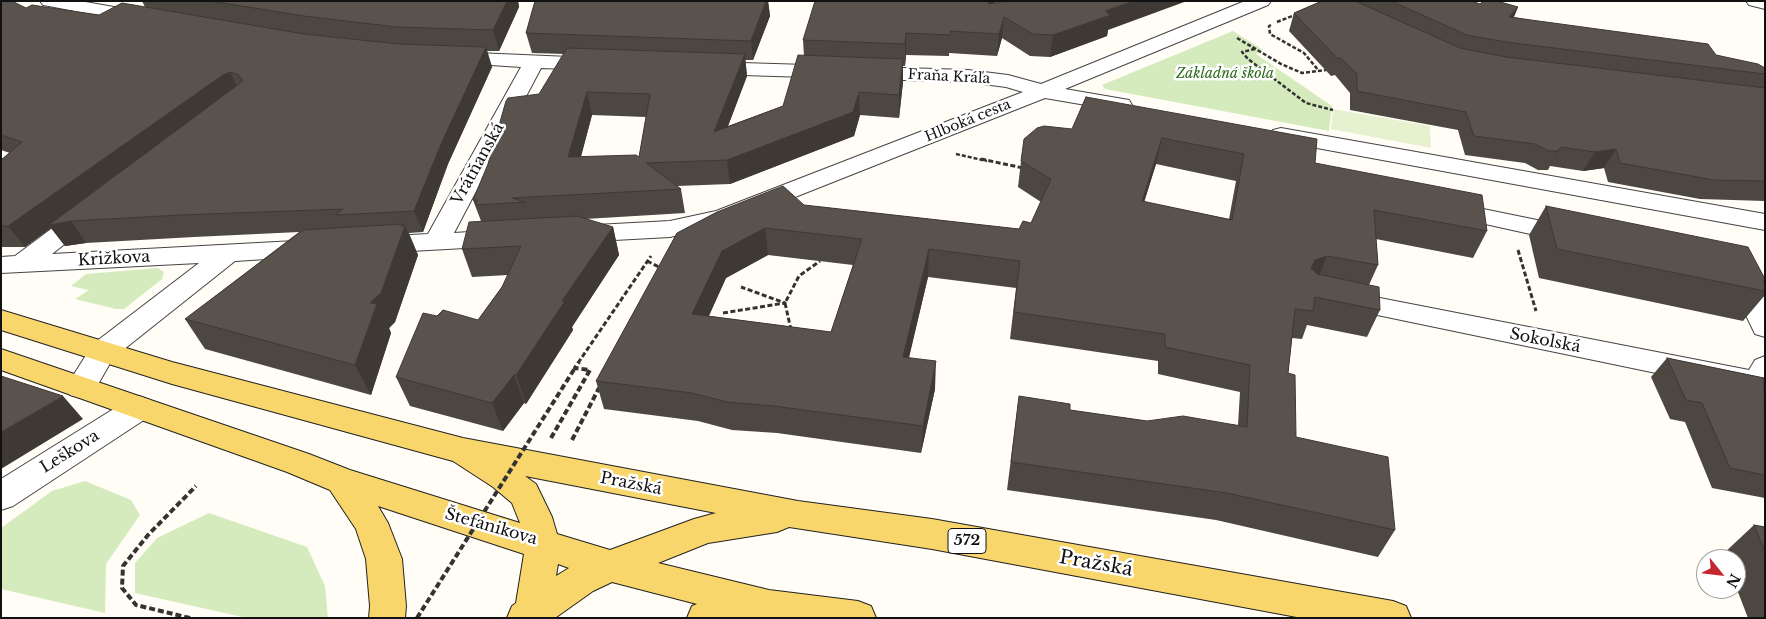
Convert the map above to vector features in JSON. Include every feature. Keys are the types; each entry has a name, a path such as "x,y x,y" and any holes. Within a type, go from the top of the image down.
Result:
{"main road":[{"name":"Štefánikova","path":"1,320 172,373 463,451 505,478 524,494 535,517 543,545"},
{"name":"Štefánikova","path":"1,359 298,463 342,481 543,545"},
{"name":"Pražská","path":"463,451 798,515 932,534 1393,618"},
{"path":"342,481 371,523 384,559 388,606 387,618"},
{"name":"Pražská","path":"610,566 706,529 798,515"},
{"path":"530,615 543,545 773,612"},
{"name":"572","path":"530,615 580,580 610,566"},
{"path":"705,618 726,612 773,612 858,618"}],"street":[{"path":"49,1 86,5 161,20"},
{"name":"Hlboká cesta","path":"670,229 723,217 762,204 1262,1"},
{"path":"1755,1 1765,4"},
{"path":"435,58 614,65"},
{"name":"Vrátňanská","path":"438,241 451,212 534,62"},
{"name":"Fraňa Kráľa","path":"692,68 968,76 1008,81 1043,91"},
{"path":"1043,91 1138,108"},
{"path":"1262,131 1765,222"},
{"path":"1328,144 1328,154 1344,171"},
{"path":"1426,202 1592,239"},
{"path":"12,264 101,204"},
{"path":"551,235 670,229"},
{"name":"Križkova","path":"12,264 522,237"},
{"path":"81,386 103,351 228,253"},
{"path":"1765,276 1727,268 1765,327"},
{"name":"Sokolská","path":"1316,294 1757,383 1765,367"},
{"name":"Leškova","path":"1,496 139,408"}],"path":[{"path":"1299,13 1269,26 1270,34 1304,53 1319,71"},
{"path":"1235,37 1281,64 1302,73 1326,70"},
{"path":"1255,49 1242,52 1306,103 1333,110"},
{"path":"953,154 1025,169"},
{"path":"417,618 575,368 670,229"},
{"path":"647,261 664,270"},
{"path":"793,336 785,303 799,276 820,261"},
{"path":"1524,266 1544,341"},
{"path":"741,287 785,303"},
{"path":"723,313 785,303"},
{"path":"550,440 590,370 575,368"},
{"path":"572,441 603,381"},
{"path":"190,618 136,605 122,588 123,566 148,535 196,486"}],"green space":[{"name":"Základná škola","path":"1233,31 1263,50 1256,54 1332,106 1329,131 1105,89 1102,85"},
{"path":"1333,109 1430,126 1431,148 1331,129"},
{"path":"158,268 164,272 162,279 124,309 116,309 75,299 89,290 71,286 86,274"},
{"path":"85,481 131,500 140,515 106,564 105,613 1,589 1,528 52,491"},
{"path":"209,513 307,547 325,586 328,618 247,618 135,593 135,563 157,538"}],"building":[{"path":"1,1 12,1 26,8 32,5 99,15 122,3 304,34 398,44 486,47 441,144 414,211 335,215 343,209 180,215 71,221 49,225 243,81 239,75 230,72 223,75 8,226 1,226 1,160 22,142 1,135"},
{"path":"210,1 507,1 493,30 397,27 304,16"},
{"path":"535,1 766,1 751,41 526,33"},
{"path":"815,1 989,1 988,4 1008,1 1133,1 1105,11 1111,15 1053,35 1033,34 1004,17 999,34 950,31 950,35 906,33 905,44 803,40"},
{"path":"1322,1 1355,1 1460,48 1506,57 1765,88 1765,181 1714,180 1620,163 1616,149 1595,152 1561,147 1558,151 1549,151 1535,144 1474,136 1466,112 1357,91 1357,74 1341,58 1337,58 1294,13"},
{"path":"1391,1 1472,1 1480,4 1483,1 1497,1 1518,7 1509,17 1708,44 1716,55 1758,64 1765,68 1765,74 1506,42 1467,35"},
{"path":"567,48 745,54 714,132 783,106 798,55 903,59 899,95 859,92 853,112 727,160 646,163 681,189 512,198 525,202 476,205 477,200 473,200 488,164 506,101 508,98 539,94","holes":["587,92 650,94 639,157 636,155 568,157"]},
{"path":"1086,97 1317,139 1315,163 1482,195 1487,231 1374,210 1378,265 1327,256 1315,260 1311,268 1317,274 1379,287 1380,310 1315,297 1313,311 1295,309 1288,373 1295,375 1296,437 1388,457 1395,530 1227,493 1011,462 1019,396 1070,404 1070,410 1147,421 1183,416 1247,427 1250,365 1165,347 1165,334 1014,312 1020,261 929,249 903,357 936,361 923,426 774,406 727,402 692,393 596,381 677,233 717,212 783,186 804,205 1019,229 1023,221 1031,223 1051,179 1021,161 1024,139 1037,128 1044,126 1072,129","holes":["1162,138 1244,154 1232,220 1142,201","765,228 862,239 831,332 692,314 722,251"]},
{"path":"1546,206 1748,247 1765,279 1763,281 1765,291 1557,249"},
{"path":"577,216 613,227 562,301 565,301 516,375 514,375 492,403 396,377 423,313 437,316 443,310 478,320 502,287 521,246 462,249 469,222"},
{"path":"402,224 401,226 405,226 381,293 370,303 377,304 355,365 185,319 303,230"},
{"path":"1667,358 1764,378 1765,475 1730,468 1702,403 1686,400"},
{"path":"1,376 63,396 1,432"},
{"path":"1754,525 1765,527 1765,551"}]}
